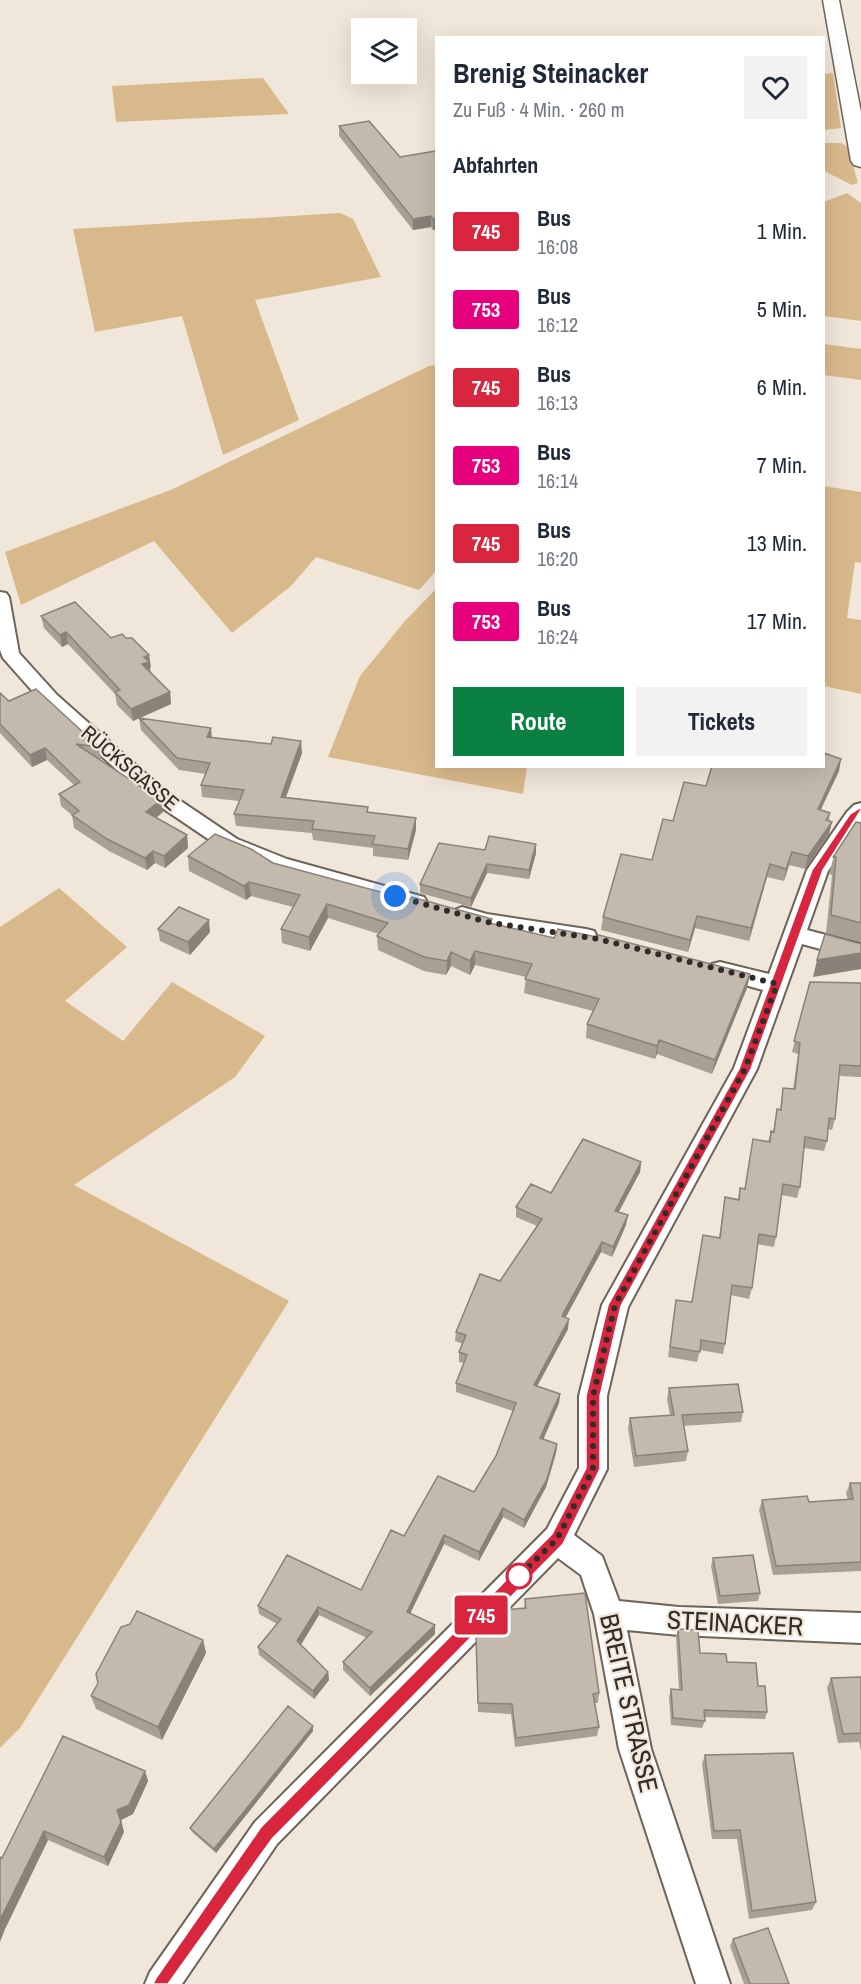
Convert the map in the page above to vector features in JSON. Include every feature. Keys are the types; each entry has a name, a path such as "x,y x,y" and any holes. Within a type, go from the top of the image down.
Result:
{"main road":[{"path":"831,0 861,161"}],"street":[{"name":"RÜCKSGASSE","path":"0,597 10,654 50,699 156,794 230,844 280,864 487,922 609,942"},
{"path":"162,1984 266,1833 557,1539 593,1469 593,1396 615,1305 745,1069 818,870 861,810"},
{"path":"794,934 861,952"},
{"path":"699,965 777,984"},
{"name":"BREITE STRASSE","path":"557,1539 592,1566 609,1614 635,1749 713,1984"},
{"name":"STEINACKER","path":"609,1614 679,1622 861,1628"}],"shaded area":[{"path":"833,73 841,128 825,130 825,74"},
{"path":"263,78 289,114 116,122 112,86"},
{"path":"825,143 841,143 848,147 858,183 852,185 825,172"},
{"path":"847,193 861,203 861,321 825,316 825,202"},
{"path":"340,213 353,219 381,277 255,300 299,420 223,455 182,316 95,332 73,229"},
{"path":"825,344 861,349 861,380 825,375"},
{"path":"435,365 435,572 419,590 316,557 291,586 232,633 154,541 21,605 5,552 173,489"},
{"path":"825,486 861,492 861,563 855,562 847,618 861,620 861,694 825,686"},
{"path":"435,590 435,768 527,768 523,794 328,757 360,676 405,621"},
{"path":"59,888 127,947 65,1001 123,1041 172,982 265,1036 235,1077 74,1185 289,1301 20,1728 0,1748 0,927"}],"building":[{"path":"369,121 400,157 435,151 435,218 431,216 413,219 339,126"},
{"path":"75,602 111,638 122,634 126,638 132,638 149,655 144,657 149,662 142,664 170,692 131,709 115,692 120,690 66,632 60,635 41,616"},
{"path":"36,689 99,747 76,744 161,800 146,812 187,835 164,856 153,851 145,858 107,839 72,815 79,811 59,794 80,782 45,748 30,755 0,724 0,693 9,701"},
{"path":"139,718 211,728 207,737 271,744 273,737 301,741 281,797 368,807 367,812 416,818 408,849 372,844 375,836 312,829 314,821 234,814 244,790 201,785 210,763 177,758"},
{"path":"825,753 841,759 818,809 830,813 826,820 832,822 808,856 792,852 786,869 770,864 751,928 697,916 690,940 603,917 621,854 652,860 663,819 673,821 684,782 706,786 711,768 825,768"},
{"path":"856,822 861,823 861,923 831,915 836,857 833,857"},
{"path":"215,834 251,849 273,863 410,900 412,897 492,919 490,923 554,938 558,929 597,937 599,935 750,974 715,1060 659,1040 657,1046 587,1024 599,999 525,979 532,964 475,951 470,961 451,952 447,961 424,957 377,936 388,923 327,904 309,937 281,929 300,895 249,882 244,886 188,856"},
{"path":"489,836 536,844 529,870 487,864 471,898 420,884 439,843 485,850"},
{"path":"179,907 209,920 188,942 158,929"},
{"path":"825,934 861,944 861,953 817,960"},
{"path":"810,982 861,983 861,1066 840,1065 835,1119 829,1118 827,1141 805,1137 800,1187 783,1184 776,1237 759,1234 752,1288 732,1285 725,1344 701,1340 700,1352 670,1347 676,1300 692,1302 703,1235 720,1238 725,1197 739,1200 740,1188 745,1189 753,1139 770,1142 771,1131 774,1132 777,1109 781,1110 783,1088 795,1089 800,1043 794,1041"},
{"path":"583,1139 641,1162 615,1211 628,1215 613,1247 602,1242 562,1316 569,1319 534,1385 560,1394 540,1438 557,1444 547,1479 524,1520 503,1508 479,1552 444,1535 407,1612 435,1625 370,1688 343,1662 372,1632 318,1607 297,1641 328,1672 313,1691 258,1647 281,1619 258,1606 287,1555 361,1590 391,1530 404,1536 438,1476 474,1492 496,1456 516,1403 456,1383 467,1355 459,1352 466,1335 456,1332 480,1274 500,1281 542,1219 516,1207 531,1184 551,1193"},
{"path":"738,1384 743,1412 682,1415 688,1451 636,1456 630,1418 674,1415 669,1388"},
{"path":"850,1483 861,1483 861,1562 776,1566 762,1500 807,1496 809,1502 853,1499"},
{"path":"753,1555 760,1593 720,1596 713,1558"},
{"path":"585,1593 599,1693 593,1694 599,1727 516,1738 512,1704 478,1703 476,1636 501,1610 526,1608 525,1599"},
{"path":"137,1611 203,1640 158,1727 91,1696 98,1683 96,1674 121,1627 130,1624"},
{"path":"678,1629 698,1630 700,1653 726,1654 727,1662 756,1663 758,1686 765,1686 767,1712 704,1710 705,1721 673,1718 671,1689 682,1690"},
{"path":"861,1677 861,1733 843,1734 831,1678"},
{"path":"288,1706 313,1726 214,1849 190,1828"},
{"path":"63,1736 145,1771 129,1805 117,1810 121,1822 104,1857 44,1831 0,1920 0,1857 2,1858"},
{"path":"793,1753 816,1902 752,1911 740,1830 714,1831 705,1755"},
{"path":"768,1928 789,1984 750,1984 733,1939"}],"bus line":[{"name":"745","path":"162,1984 266,1833 557,1539 593,1469 593,1396 615,1305 745,1069 818,870 861,810"}],"route":[{"path":"395,896 487,922 598,939 777,984 745,1069 615,1305 593,1396 593,1469 557,1539 517,1578 519,1576"}]}
